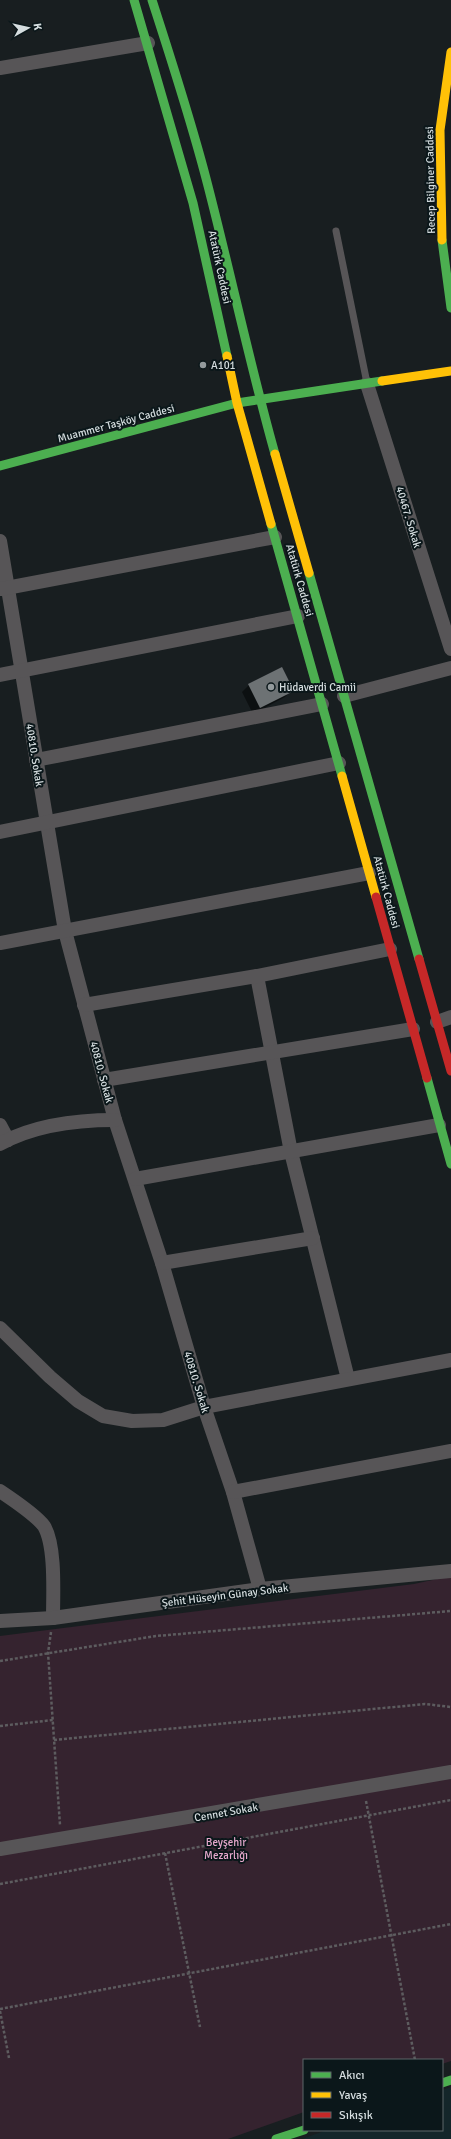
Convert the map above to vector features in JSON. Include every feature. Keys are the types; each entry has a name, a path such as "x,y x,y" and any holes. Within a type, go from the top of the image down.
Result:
{"main road":[{"name":"Atatürk Caddesi","path":"134,0 148,43 193,203 237,403 451,1164"},
{"name":"Atatürk Caddesi","path":"152,0 186,107 208,186 260,400 451,1071"},
{"name":"Recep Bilginer Caddesi","path":"451,52 440,130 441,230 451,308"},
{"name":"Muammer Taşköy Caddesi","path":"0,466 237,403 451,371"},
{"path":"276,2139 303,2130"}],"street":[{"path":"0,68 148,43"},
{"name":"40467. Sokak","path":"367,384 451,649"},
{"path":"4,588 275,537"},
{"name":"40810. Sokak","path":"0,541 4,588 21,671 65,932 114,1120 162,1262 204,1406 233,1492 260,1589"},
{"path":"0,675 298,616"},
{"path":"344,696 451,668"},
{"path":"36,760 322,704"},
{"path":"0,832 338,763"},
{"path":"0,944 369,873"},
{"path":"84,1005 257,976 390,949"},
{"path":"257,976 291,1152 348,1379"},
{"path":"437,1022 451,1017"},
{"path":"104,1080 413,1029"},
{"path":"0,1125 4,1142 52,1125 84,1120 114,1120"},
{"path":"134,1179 439,1125"},
{"path":"162,1262 313,1238"},
{"path":"0,1328 50,1377 78,1401 103,1416 132,1421 163,1420 204,1406 451,1360"},
{"path":"233,1492 451,1451"},
{"path":"0,1491 22,1506 44,1526 53,1563 53,1618"},
{"name":"Şehit Hüseyin Günay Sokak","path":"0,1621 53,1618 260,1589 451,1571"},
{"name":"Cennet Sokak","path":"0,1849 451,1772"}],"lane":[{"path":"336,231 367,384"}],"path":[{"path":"0,1661 156,1636 451,1611"},
{"path":"53,1618 48,1653 61,1839"},
{"path":"54,1740 425,1704 451,1707"},
{"path":"0,1726 53,1720"},
{"path":"364,1787 415,2059"},
{"path":"0,1884 451,1800"},
{"path":"165,1853 200,2027"},
{"path":"10,2058 0,2010 189,1972 451,1924"}],"shaded area":[{"path":"451,2087 451,2139 302,2139 324,2131 443,2131 443,2090"}],"green space":[{"name":"Beyşehir Mezarlığı","path":"451,1576 451,2061 443,2064 443,2059 303,2059 303,2112 228,2139 0,2139 0,1636 414,1584"}],"building":[{"name":"Hüdaverdi Camii","path":"282,667 294,691 260,708 248,684"}],"traffic: fast":[{"path":"134,0 193,203 227,356"},
{"path":"152,0 182,93 202,162 257,387 275,454"},
{"path":"442,240 451,308"},
{"path":"0,466 237,403 382,381"},
{"path":"271,524 342,776"},
{"path":"309,573 419,959"},
{"path":"427,1078 451,1164"},
{"path":"443,2083 451,2080"},
{"path":"276,2139 303,2130"}],"traffic: slow":[{"path":"442,240 440,130 451,52"},
{"path":"227,356 237,403 271,524"},
{"path":"382,381 451,371"},
{"path":"275,454 309,573"},
{"path":"342,776 376,897"}],"traffic: jam":[{"path":"376,897 427,1078"},
{"path":"419,959 451,1071"}],"place":[{"name":"A101","path":"203,365"},
{"name":"Hüdaverdi Camii","path":"271,687"}]}
